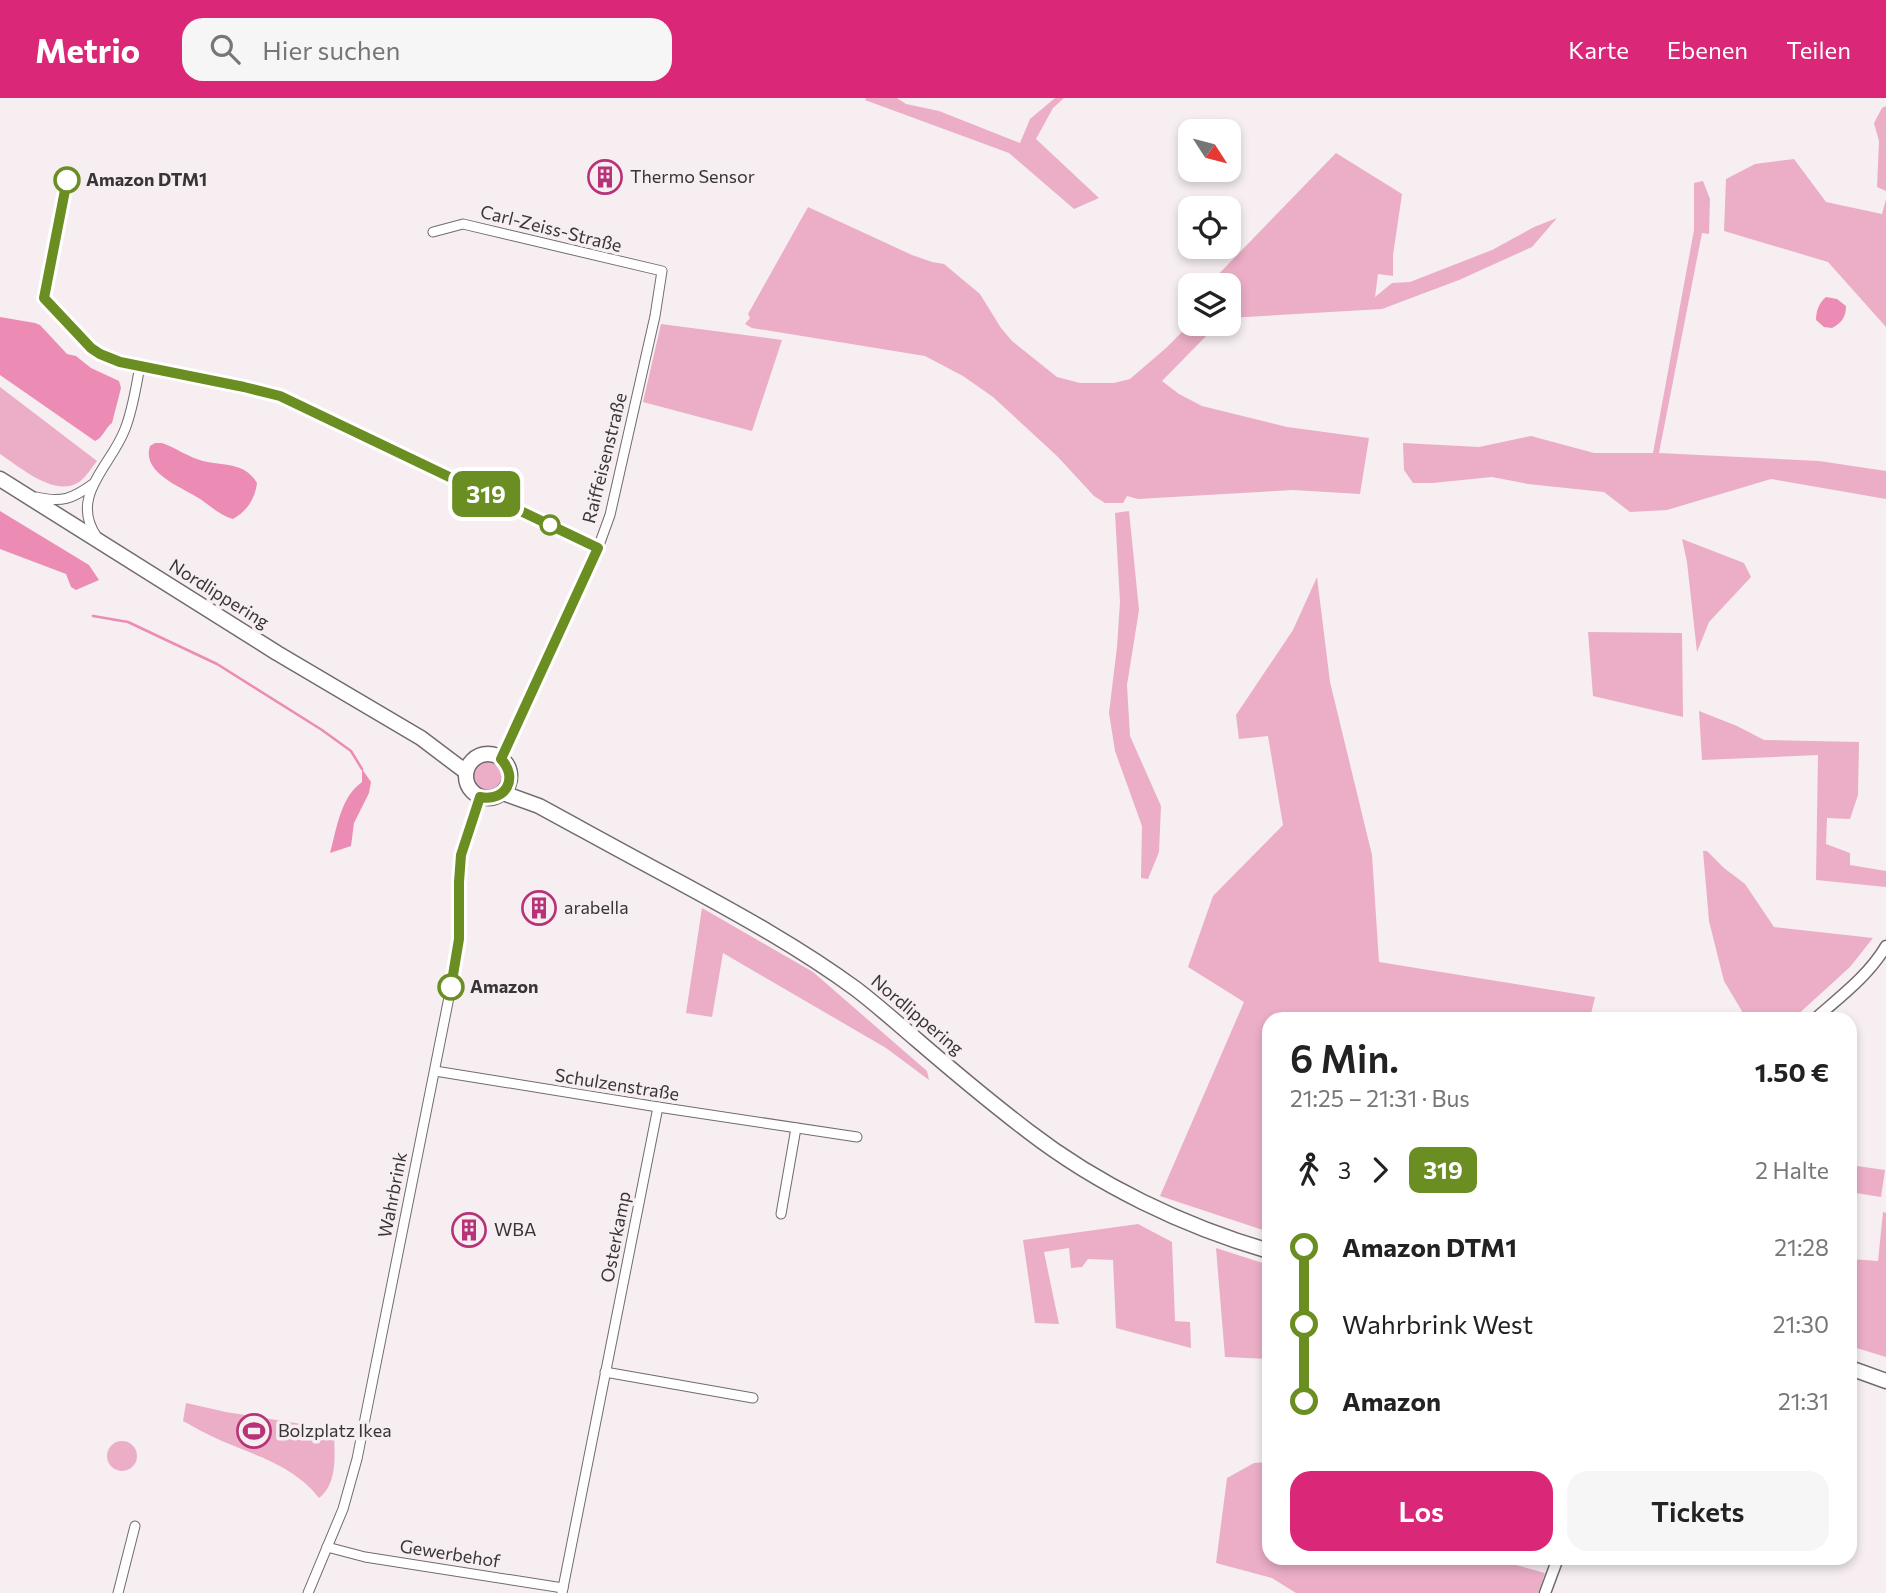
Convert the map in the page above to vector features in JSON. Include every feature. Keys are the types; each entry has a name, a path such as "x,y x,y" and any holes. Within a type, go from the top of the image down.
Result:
{"main road":[{"name":"Nordlippering","path":"0,479 277,653 470,766"},
{"path":"488,754 501,759 507,765 506,786 490,798 480,797 469,788 466,779 470,766 482,755 488,754"},
{"name":"Nordlippering","path":"506,786 802,951 857,989 978,1092 1030,1133 1072,1161 1154,1207 1222,1236 1262,1249"},
{"path":"1857,1371 1886,1381"}],"street":[{"name":"Carl-Zeiss-Straße","path":"433,232 463,224 662,271"},
{"name":"Raiffeisenstraße","path":"501,759 598,548 610,514 662,271"},
{"path":"105,546 94,534 88,520 87,508 93,484 126,428 140,366 280,396 598,548"},
{"path":"20,492 48,500 62,500 76,497 93,484"},
{"name":"Wahrbrink","path":"308,1593 343,1509 356,1459 435,1072 459,939 461,855 480,797"},
{"path":"1823,1012 1862,977 1886,946"},
{"name":"Schulzenstraße","path":"435,1072 857,1137"},
{"name":"Osterkamp","path":"562,1591 657,1107"},
{"path":"781,1214 796,1128"},
{"path":"605,1373 753,1398"},
{"path":"118,1593 135,1526"},
{"name":"Gewerbehof","path":"327,1547 365,1557 562,1591"},
{"path":"1545,1593 1555,1565"}],"shaded area":[{"path":"897,98 906,104 939,111 1020,143 1030,119 1055,98 1064,98 1053,108 1036,139 1099,198 1074,209 1009,153 865,100"},
{"path":"1886,106 1886,191 1877,187 1879,141 1874,123 1882,108"},
{"path":"1336,153 1402,194 1393,255 1393,276 1378,274 1375,297 1392,283 1410,282 1492,250 1557,218 1532,247 1459,280 1382,309 1241,317 1241,273 1220,273 1233,259 1241,259 1241,251"},
{"path":"1794,159 1826,202 1882,214 1886,199 1886,327 1828,262 1724,231 1726,179 1755,164"},
{"path":"1703,181 1710,199 1709,234 1702,233 1659,453 1819,461 1886,471 1886,499 1771,479 1667,510 1630,512 1604,492 1528,484 1492,477 1413,483 1404,470 1403,443 1479,447 1531,436 1594,453 1653,453 1694,230 1694,183"},
{"path":"808,207 912,255 944,264 980,294 1012,341 1057,377 1080,383 1114,383 1130,379 1178,336 1206,336 1162,381 1202,406 1287,427 1369,438 1360,494 1293,490 1138,499 1127,496 1123,503 1105,503 1094,496 1057,456 993,397 963,376 925,356 752,328 745,324 750,318 748,314"},
{"path":"1826,297 1837,299 1846,306 1843,319 1832,328 1824,327 1816,320 1818,307"},
{"path":"0,317 40,325 67,354 76,356 91,368 119,381 121,388 112,423 98,440 95,441 0,375"},
{"path":"661,324 782,340 752,431 643,402"},
{"path":"0,387 97,461 82,480 70,486 49,484 27,473 0,454"},
{"path":"162,443 203,461 246,471 257,483 250,504 233,519 219,513 157,471 149,456 150,446"},
{"path":"0,511 89,565 99,580 76,590 71,587 66,574 0,549"},
{"path":"1129,511 1139,610 1127,685 1130,736 1161,806 1159,852 1148,879 1141,878 1142,826 1115,751 1109,713 1120,602 1115,513"},
{"path":"1682,539 1744,563 1751,577 1709,622 1697,652 1687,562"},
{"path":"1317,577 1330,682 1372,855 1379,962 1595,997 1591,1012 1262,1012 1262,1230 1160,1196 1244,1002 1188,967 1213,896 1283,825 1268,736 1239,739 1236,715 1293,630"},
{"path":"1588,632 1682,633 1683,717 1593,696"},
{"path":"1699,711 1764,740 1859,742 1858,795 1850,819 1827,818 1826,844 1850,853 1850,865 1886,871 1886,887 1816,880 1818,755 1702,760"},
{"path":"487,760 499,765 504,777 499,789 487,794 475,789 470,777 475,765"},
{"path":"362,769 371,782 369,793 354,823 351,846 330,853 344,805 362,782"},
{"path":"1703,851 1707,851 1745,884 1774,927 1873,938 1850,967 1801,1012 1742,1012 1724,981 1709,921"},
{"path":"702,908 813,972 927,1071 929,1080 886,1048 723,953 712,1017 686,1013"},
{"path":"1857,1166 1885,1170 1881,1197 1857,1193"},
{"path":"1883,1212 1886,1213 1886,1357 1857,1348 1857,1260 1878,1261"},
{"path":"1138,1224 1172,1242 1175,1321 1190,1322 1191,1348 1116,1328 1113,1260 1088,1259 1082,1267 1071,1268 1069,1248 1044,1252 1059,1324 1035,1323 1023,1240"},
{"path":"1216,1248 1262,1263 1262,1359 1225,1357"},
{"path":"186,1403 334,1429 335,1457 330,1484 319,1498 287,1470 183,1421"},
{"path":"122,1441 128,1442 136,1450 136,1462 128,1470 122,1471 116,1470 108,1462 107,1456 108,1450 116,1442"},
{"path":"1262,1462 1262,1565 1516,1565 1545,1573 1538,1593 1296,1593 1272,1578 1216,1563 1227,1478 1254,1463"}],"waterway":[{"path":"93,616 128,622 217,664 322,730 351,751 362,769"}],"bus line":[{"name":"319","path":"67,180 44,298 91,348 120,362 280,396 598,548 501,759 509,770 507,787 495,797 480,797 461,855 460,930 451,987"}],"place":[{"name":"Thermo Sensor","path":"605,177"},
{"name":"Amazon DTM1","path":"67,180"},
{"name":"arabella","path":"539,908"},
{"name":"Amazon","path":"451,987"},
{"name":"WBA","path":"469,1230"},
{"name":"Bolzplatz Ikea","path":"254,1431"}]}
